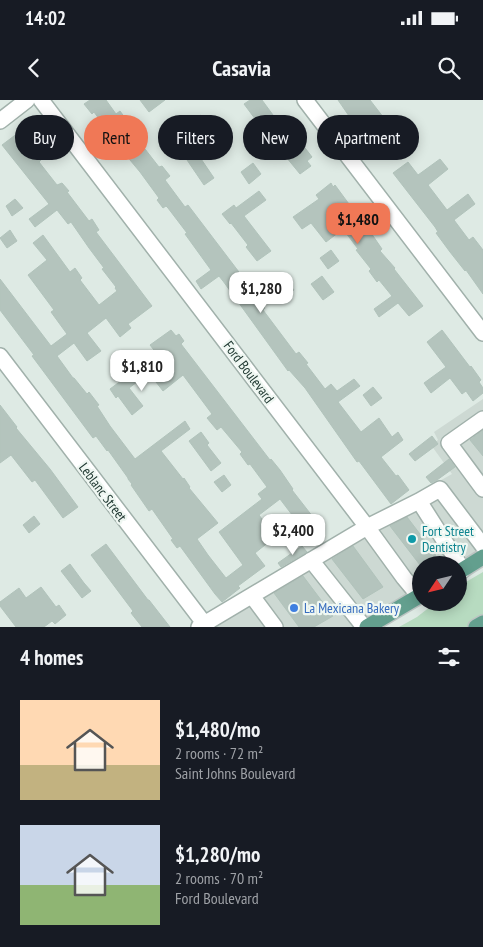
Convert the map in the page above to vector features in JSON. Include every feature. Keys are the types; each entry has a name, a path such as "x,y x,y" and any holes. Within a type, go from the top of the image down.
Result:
{"main road":[{"path":"468,567 483,557"},
{"path":"365,627 412,601"},
{"path":"385,627 413,611"},
{"path":"476,627 483,623"}],"street":[{"path":"0,121 28,100"},
{"name":"Ford Boulevard","path":"42,100 412,587"},
{"path":"305,100 483,333"},
{"name":"Leblanc Street","path":"0,356 203,626"},
{"path":"483,419 449,443 483,489"},
{"path":"203,626 367,527 440,489 483,546"},
{"path":"419,501 452,556"},
{"path":"311,560 365,627"},
{"path":"252,596 275,627"}],"shaded area":[{"path":"483,399 483,557 468,562 468,556 412,556 412,600 366,627 199,627 452,474 431,445 438,440 434,432"}],"green space":[{"path":"483,572 483,618 467,627 399,627 425,611 468,611 468,581"}],"building":[{"path":"90,100 106,100 116,114 120,111 123,115 96,115 94,112 92,114 84,104"},
{"path":"140,100 165,100 149,112"},
{"path":"250,100 262,100 273,115 252,115 244,104"},
{"path":"338,100 370,100 382,115 348,115"},
{"path":"15,135 15,160 41,160 39,162 57,185 62,183 89,221 92,219 99,230 96,232 152,306 128,324 131,328 120,337 106,318 87,333 101,351 87,361 74,343 57,356 73,378 87,394 89,392 99,405 97,406 110,426 135,459 185,421 190,429 161,451 218,523 197,539 226,578 243,565 219,532 262,499 258,494 267,487 250,464 248,465 240,454 242,452 221,427 217,430 207,418 212,414 183,375 163,391 149,373 129,388 143,406 132,415 118,396 116,398 110,389 157,354 150,345 171,330 176,336 179,334 184,341 181,344 270,460 280,470 292,490 313,517 315,516 322,524 302,539 294,528 299,524 280,499 259,515 275,537 255,553 265,566 238,586 240,588 222,602 180,546 177,548 152,509 149,511 108,450 96,436 93,438 0,310 0,279 51,346 67,334 51,312 54,310 28,275 47,260 33,243 43,235 70,272 75,268 82,278 80,280 99,305 117,291 102,269 104,268 71,222 68,224 57,210 35,227 29,219 49,204 2,145"},
{"path":"307,150 312,157 307,161 311,166 300,174 289,160 307,160"},
{"path":"148,153 159,167 162,166 170,176 165,180 185,207 188,205 242,276 245,274 254,286 250,289 265,308 263,310 296,354 299,352 308,363 306,364 325,389 331,384 337,391 354,379 360,386 338,402 361,432 379,418 392,437 398,432 403,440 381,457 409,490 391,504 359,461 357,462 305,388 288,371 219,276 201,289 196,281 211,270 168,208 166,206 163,208 157,200 159,198 130,160 148,160"},
{"path":"440,159 448,169 428,185 447,210 468,194 475,204 454,220 469,240 473,237 483,250 483,294 393,173 408,162 418,175"},
{"path":"187,160 202,160 214,178 204,185"},
{"path":"253,163 261,174 249,184 241,172"},
{"path":"331,183 333,187 335,185 360,219 370,229 382,249 380,251 423,306 409,316 398,303 379,317 374,309 392,296 379,280 377,282 369,271 371,269 343,229 326,242 311,223 302,229 293,217 319,199 316,195"},
{"path":"259,191 266,200 244,216 271,251 257,261 246,247 248,245 222,214 234,205 236,208"},
{"path":"15,199 23,208 12,216 6,206"},
{"path":"10,230 17,241 7,248 0,238"},
{"path":"331,250 339,261 328,269 320,258"},
{"path":"322,276 334,292 323,300 311,284"},
{"path":"286,280 294,290 284,299 275,288"},
{"path":"442,330 481,380 479,382 483,388 483,393 473,401 466,391 462,394 450,378 431,393 424,383 446,367 427,342"},
{"path":"373,387 382,398 371,406 363,395"},
{"path":"0,405 78,507 63,518 35,480 32,482 11,455 0,463"},
{"path":"483,430 483,456 470,440"},
{"path":"201,432 209,443 207,445 221,463 211,471 189,441"},
{"path":"432,436 438,444 415,461 409,454"},
{"path":"449,459 455,467 431,483 426,477"},
{"path":"224,475 231,485 222,492 214,482"},
{"path":"34,516 40,524 29,533 23,525"},
{"name":"Fort Street Dentistry","path":"407,517 436,555 413,556 390,526"},
{"path":"106,544 170,627 142,627 131,613 133,611 91,555"},
{"path":"302,546 307,552 281,567 278,563"},
{"path":"353,546 383,587 363,599 332,559"},
{"path":"70,564 91,591 82,598 61,571"},
{"path":"303,576 333,616 314,627 299,627 274,593"},
{"path":"41,587 56,607 59,605 66,615 55,624 52,621 44,627 16,627 0,606 0,602 19,588 26,598"}],"place":[{"name":"Fort Street Dentistry","path":"412,539"},
{"name":"La Mexicana Bakery","path":"294,608"}]}
